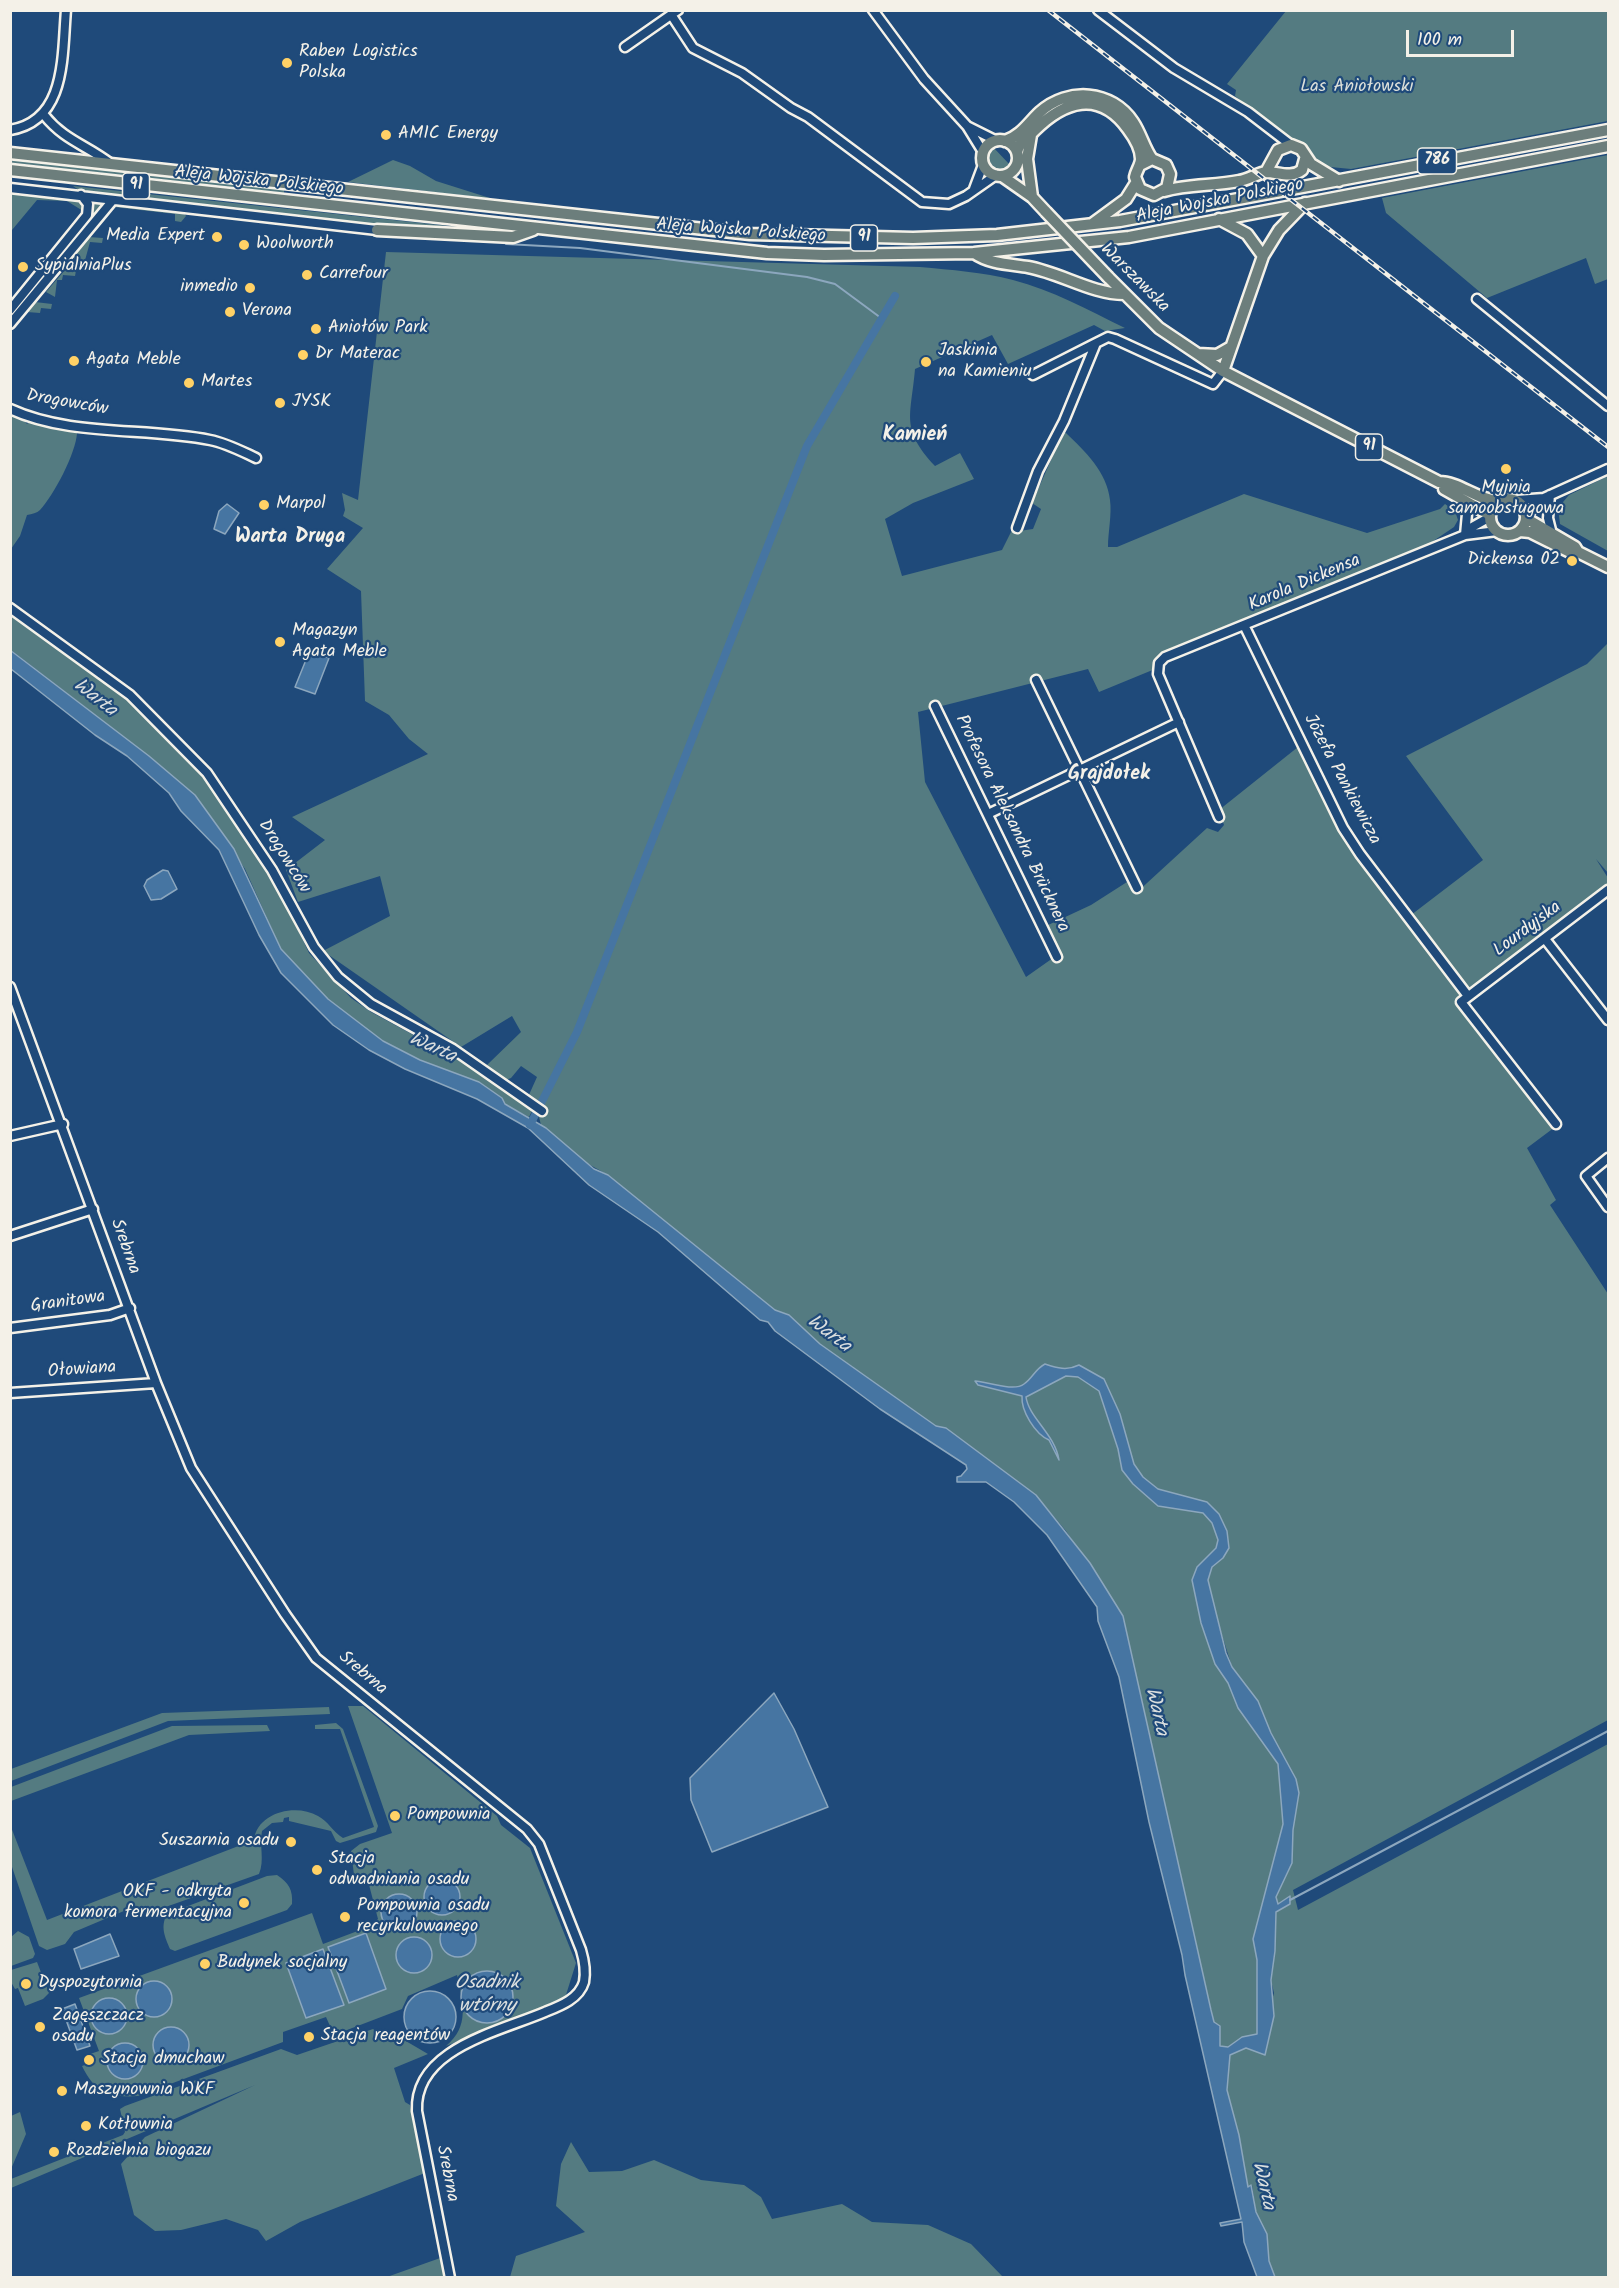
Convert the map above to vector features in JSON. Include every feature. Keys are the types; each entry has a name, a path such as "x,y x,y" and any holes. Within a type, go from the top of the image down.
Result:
{"main road":[{"path":"983,165 983,152 1000,140 1014,137 1040,112 1059,100 1088,95 1110,101 1125,112 1152,159 1166,165 1170,174 1169,183 1164,191"},
{"path":"999,176 1016,166 1017,152 1023,139 1031,135 1060,109 1078,104 1099,106 1117,116 1131,134 1139,151 1140,165"},
{"name":"Aleja Wojska Polskiego","path":"10,153 750,234 913,238 997,235 1089,225 1193,209 1608,130"},
{"path":"1031,135 1027,159 1031,193"},
{"path":"1000,140 1017,152"},
{"path":"1266,172 1284,146 1291,145 1301,149 1305,159 1339,181"},
{"name":"Aleja Wojska Polskiego","path":"10,170 767,253 974,253 1129,237 1608,146"},
{"path":"1275,156 1276,166 1281,172"},
{"path":"1089,225 1126,200 1136,183 1136,172 1140,165 1152,159"},
{"path":"1136,183 1140,189 1149,194 1189,185 1207,186 1238,182 1266,172 1295,174 1302,170 1305,159"},
{"name":"91","path":"983,165 999,176"},
{"name":"Warszawska","path":"1016,166 1031,193 1046,212 1124,294 1159,328 1195,354 1223,371 1439,482 1446,482 1481,498 1498,501"},
{"path":"1170,174 1189,185"},
{"name":"Warszawska","path":"999,176 1031,193"},
{"path":"1223,371 1263,256 1279,230 1305,203"},
{"path":"1219,219 1247,234 1263,256"},
{"path":"377,230 513,237 536,229"},
{"path":"974,253 986,261 1039,270 1107,294 1124,294"},
{"path":"1195,354 1217,355 1231,347"},
{"name":"Warszawska","path":"1439,482 1443,488 1490,516"},
{"name":"91","path":"1498,501 1511,498 1517,500"},
{"path":"1517,500 1527,517 1575,547 1578,552 1608,567"},
{"path":"1498,501 1490,516 1497,531 1511,535 1520,531 1530,532 1573,553 1578,552"},
{"path":"1520,531 1527,517"}],"street":[{"path":"10,130 30,125 44,115 50,106 58,83 66,10"},
{"path":"873,10 924,79 967,126 983,152"},
{"path":"1098,10 1174,68 1248,112 1271,132 1291,145"},
{"path":"626,47 675,13 693,48 742,73 791,108 808,117 914,197 935,204 949,204 999,176"},
{"path":"44,115 64,137 93,150 111,164"},
{"path":"967,126 1000,140"},
{"path":"1271,132 1275,156"},
{"path":"974,189 983,165"},
{"path":"10,188 377,230"},
{"path":"10,310 87,215 88,204 81,195"},
{"path":"10,324 113,200"},
{"path":"1478,299 1608,406"},
{"path":"1033,375 1108,337 1213,384 1223,371"},
{"path":"1017,528 1038,471 1064,421 1096,343"},
{"name":"Drogowców","path":"11,409 36,418 75,426 210,440 256,458"},
{"path":"1517,500 1547,496 1608,469"},
{"path":"1527,517 1547,496"},
{"path":"1547,496 1548,518 1552,534"},
{"path":"1464,500 1467,514 1466,533"},
{"name":"Karola Dickensa","path":"1179,722 1158,674 1159,663 1165,657 1245,627 1466,533 1490,516"},
{"name":"Karola Dickensa","path":"1466,533 1497,531"},
{"name":"Drogowców","path":"10,608 130,695 207,773 273,870 314,947 338,977 371,1004 453,1049 539,1109"},
{"name":"Józefa Pankiewicza","path":"1245,627 1343,828 1360,855 1468,996"},
{"path":"1036,680 1137,888"},
{"name":"Profesora Aleksandra Brücknera","path":"935,706 1057,957"},
{"path":"988,814 1179,722 1219,817"},
{"name":"Lourdyjska","path":"1468,996 1608,891"},
{"path":"1545,939 1608,1020"},
{"name":"Srebrna","path":"10,987 63,1124 156,1383 191,1468 278,1605 316,1658 527,1829 539,1844 581,1950 585,1964 583,1984 565,2004 448,2052 426,2073 419,2089 417,2111 450,2277"},
{"path":"1468,996 1461,1002 1557,1124"},
{"path":"10,1136 63,1124"},
{"path":"1608,1158 1586,1176 1608,1207"},
{"path":"10,1236 93,1209"},
{"name":"Granitowa","path":"10,1328 110,1315 130,1308"},
{"name":"Ołowiana","path":"10,1393 156,1383"}],"green space":[{"name":"Las Aniołowski","path":"1286,11 1608,11 1608,121 1351,169 1320,166 1235,96 1236,90 1227,84"},
{"path":"993,147 1010,165 1002,171 995,170 988,164 988,153"},
{"path":"1608,155 1608,279 1595,284 1586,258 1487,298 1386,213 1382,198"},
{"path":"11,158 284,189 284,193 11,163"},
{"path":"393,160 410,166 436,181 493,199 348,182"},
{"path":"73,186 515,233 348,224 83,193"},
{"path":"11,192 77,199 85,207 83,211 67,201 37,200 12,230 12,236"},
{"path":"91,200 106,202 84,229 78,230 92,213"},
{"path":"114,204 183,211 186,216 181,222 175,221 175,214 114,207 95,229 94,227"},
{"path":"84,238 103,238 102,243 90,242 84,264 78,264 72,255"},
{"path":"386,252 920,267 955,270 1013,280 1042,289 1125,328 1105,331 1094,325 1008,364 992,335 915,369 910,421 917,442 935,466 960,453 974,479 913,503 885,519 902,576 1002,550 1013,528 1019,531 1033,529 1041,509 1032,503 1063,433 1066,433 1087,455 1105,480 1110,506 1108,547 1117,547 1244,494 1367,533 1440,509 1445,504 1455,511 1458,520 1454,527 1420,550 1174,648 1162,655 1155,669 1099,692 1088,669 918,712 925,782 1026,977 1060,953 1046,926 1091,905 1127,882 1135,894 1207,828 1218,832 1224,825 1219,810 1298,747 1351,848 1373,877 1411,915 1483,860 1406,756 1587,664 1608,643 1608,873 1596,859 1608,878 1608,885 1458,1000 1555,1127 1527,1148 1556,1200 1550,1205 1608,1294 1608,1720 1293,1890 1298,1910 1608,1744 1608,2277 1275,2277 1269,2261 1267,2236 1256,2212 1252,2185 1248,2188 1239,2135 1227,2090 1229,2055 1246,2048 1258,2049 1274,1993 1271,1980 1275,1951 1276,1912 1290,1904 1278,1904 1276,1898 1260,1936 1257,2034 1228,2047 1220,2046 1220,2026 1214,2022 1211,2010 1123,1616 1066,1531 1036,1495 946,1428 936,1426 820,1344 789,1315 775,1310 608,1175 583,1161 541,1125 539,1117 545,1103 528,1097 537,1077 521,1066 511,1078 506,1080 487,1065 521,1032 512,1016 461,1047 323,951 390,916 380,876 298,902 286,870 325,840 292,817 428,754 409,739 389,715 365,701 361,591 327,569 363,528 343,516 345,510 342,493 358,500","holes":["1113,1422 1133,1464 1120,1459","1151,1484 1158,1489 1195,1502 1137,1487","1216,1616 1232,1667 1271,1733 1284,1773 1232,1683"]},
{"path":"65,270 76,271 75,276 63,275 62,280 57,280 55,297 46,292"},
{"path":"35,302 52,304 51,309 41,308 40,313 27,312 16,325 15,323 30,304"},
{"path":"11,413 22,418 27,424 30,421 80,430 81,433 77,433 69,462 52,494 39,511 27,515 20,536 11,549"},
{"path":"1608,478 1608,551 1560,524 1558,508 1569,495"},
{"path":"10,615 129,700 204,777 280,892 309,953 351,998 371,1012 469,1065 533,1109 529,1117 505,1104 502,1098 479,1082 420,1060 383,1041 328,999 281,949 245,869 195,795 149,756 11,650"},
{"path":"348,1706 363,1706 497,1816 501,1825 530,1848 576,1963 565,1998 446,2046 454,2038 462,2022 462,2004 457,1975 408,1996 402,2009 334,2035 326,2017 283,2032 283,2042 138,2096 119,2096 104,2092 92,2082 82,2066 93,2062 90,2054 99,2051 79,1998 312,1913 323,1944 371,1926 378,1919 368,1881 355,1883 351,1851 360,1844 392,1833"},
{"path":"329,1707 330,1714 168,1721 11,1781 11,1769 162,1713"},
{"path":"336,1723 343,1729 378,1826 376,1832 340,1843 336,1841 331,1831 289,1821 289,1817 284,1818 283,1822 272,1823 262,1831 262,1863 259,1874 143,1915 131,1908 74,1932 65,1944 47,1950 39,1946 11,1864 11,1827 47,1920 254,1840 262,1823 278,1813 299,1810 309,1812 322,1818 343,1838 374,1827 340,1729 315,1729 315,1725"},
{"path":"267,1725 270,1731 189,1735 11,1801 11,1787 172,1726"},
{"path":"277,1875 285,1881 291,1891 292,1904 287,1910 175,1951 170,1949 164,1928 167,1914 267,1876"},
{"path":"18,1931 29,1937 35,1954 33,1958 11,1966 11,1937"},
{"path":"37,1962 49,1993 43,1999 25,2006 18,1988 15,1989 11,1982 11,1970"},
{"path":"373,2029 381,2035 383,2041 399,2037 428,2054 394,2068 405,2102 410,2105 425,2173 300,2222 266,2241 258,2230 226,2219 181,2230 155,2231 134,2215 121,2164 145,2137 255,2085 11,2188 11,2179 123,2135 125,2132 120,2109 125,2106 281,2049 297,2055"},
{"path":"20,2112 26,2134 11,2169 11,2116"},
{"path":"571,2142 589,2172 622,2171 654,2160 701,2180 744,2185 761,2197 772,2219 842,2204 872,2222 928,2225 971,2244 1003,2277 510,2277 516,2256 585,2232 556,2206 561,2164"},
{"path":"443,2257 447,2278 384,2278"}],"water":[{"path":"227,504 239,513 225,534 214,529 219,511"},
{"path":"10,650 149,756 195,795 234,849 281,949 328,999 383,1041 420,1060 479,1082 502,1098 505,1104 546,1128 594,1169 608,1175 775,1310 789,1315 820,1344 936,1426 946,1428 1036,1495 1090,1563 1123,1616 1211,2010 1214,2022 1220,2026 1220,2046 1228,2047 1242,2037 1257,2034 1257,1960 1253,1939 1283,1824 1278,1764 1238,1708 1228,1683 1215,1664 1201,1623 1192,1580 1197,1567 1216,1548 1218,1540 1212,1523 1203,1513 1158,1506 1133,1484 1122,1470 1118,1449 1099,1391 1078,1377 1066,1376 1026,1397 1032,1412 1053,1442 1059,1460 1049,1440 1039,1433 1030,1421 1022,1402 1022,1396 978,1385 975,1381 1014,1387 1027,1382 1045,1364 1058,1368 1079,1365 1104,1379 1120,1414 1134,1464 1143,1477 1158,1489 1207,1502 1219,1514 1227,1531 1229,1548 1223,1558 1212,1567 1208,1580 1226,1653 1232,1667 1258,1701 1271,1733 1296,1779 1299,1793 1293,1830 1292,1863 1276,1897 1278,1904 1290,1896 1290,1904 1276,1912 1275,1951 1271,1980 1274,2016 1265,2055 1246,2048 1230,2055 1227,2090 1239,2135 1248,2187 1251,2185 1256,2212 1267,2234 1269,2261 1275,2277 1257,2277 1244,2242 1242,2222 1221,2226 1220,2223 1241,2219 1182,1955 1149,1822 1119,1677 1098,1621 1097,1607 1047,1535 1014,1502 986,1482 957,1482 957,1477 967,1469 966,1465 880,1409 775,1331 768,1322 760,1320 658,1232 589,1185 528,1128 477,1099 405,1069 369,1050 333,1025 281,973 259,935 219,850 181,811 169,793 127,756 95,735 11,669"},
{"path":"310,650 329,658 315,694 295,687"},
{"path":"163,870 168,871 177,889 161,899 151,900 144,886 147,880"},
{"path":"774,1693 794,1729 828,1807 712,1852 691,1800 690,1778"},
{"path":"442,1879 455,1884 460,1897 455,1910 442,1915 429,1910 424,1897 429,1884"},
{"path":"399,1894 412,1899 417,1912 412,1925 399,1930 386,1925 381,1912 386,1899"},
{"name":"Osadnik wtórny","path":"458,1921 471,1926 476,1939 471,1952 458,1957 445,1952 440,1939 445,1926"},
{"path":"366,1933 386,1989 349,2003 328,1947"},
{"path":"110,1934 119,1956 81,1969 74,1949"},
{"name":"Osadnik wtórny","path":"414,1937 427,1942 432,1955 427,1968 414,1973 401,1968 396,1955 401,1942"},
{"path":"323,1949 344,2005 306,2018 286,1963"},
{"name":"Osadnik wtórny","path":"487,1971 497,1973 505,1979 511,1987 513,1997 511,2007 505,2015 497,2021 487,2023 477,2021 469,2015 463,2007 461,1997 463,1987 469,1979 477,1973"},
{"path":"154,1981 167,1986 172,1999 167,2012 154,2017 141,2012 136,1999 141,1986"},
{"name":"Osadnik wtórny","path":"430,1991 440,1993 448,1999 454,2007 456,2017 454,2027 448,2035 440,2041 430,2043 420,2041 412,2035 406,2027 404,2017 406,2007 412,1999 420,1993"},
{"path":"109,1998 122,2003 127,2016 122,2029 109,2034 96,2029 91,2016 96,2003"},
{"path":"75,2004 90,2046 77,2050 62,2009"},
{"path":"171,2027 184,2032 189,2045 184,2058 171,2063 158,2058 153,2045 158,2032"},
{"path":"125,2043 138,2048 143,2061 138,2074 125,2079 112,2074 107,2061 112,2048"}],"waterway":[{"path":"506,244 580,248 807,277 835,284 881,318"},
{"path":"530,1125 577,1032 807,446 895,296"},
{"path":"1290,1900 1608,1731"}],"railway":[{"path":"1048,10 1608,447"}],"place":[{"name":"Raben Logistics Polska","path":"287,63"},
{"name":"AMIC Energy","path":"386,135"},
{"name":"Media Expert","path":"217,237"},
{"name":"Woolworth","path":"244,245"},
{"name":"SypialniaPlus","path":"23,267"},
{"name":"Carrefour","path":"307,275"},
{"name":"inmedio","path":"250,288"},
{"name":"Verona","path":"230,312"},
{"name":"Aniołów Park","path":"316,329"},
{"name":"Dr Materac","path":"303,355"},
{"name":"Agata Meble","path":"74,361"},
{"name":"Jaskinia na Kamieniu","path":"926,362"},
{"name":"Martes","path":"189,383"},
{"name":"JYSK","path":"280,403"},
{"name":"Myjnia samoobsługowa","path":"1506,469"},
{"name":"Marpol","path":"264,505"},
{"name":"Dickensa 02","path":"1572,561"},
{"name":"Magazyn Agata Meble","path":"280,642"},
{"name":"Pompownia","path":"395,1816"},
{"name":"Suszarnia osadu","path":"291,1842"},
{"name":"Stacja odwadniania osadu","path":"317,1870"},
{"name":"OKF - odkryta komora fermentacyjna","path":"244,1903"},
{"name":"Pompownia osadu recyrkulowanego","path":"345,1917"},
{"name":"Budynek socjalny","path":"205,1964"},
{"name":"Dyspozytornia","path":"26,1984"},
{"name":"Zagęszczacz osadu","path":"40,2027"},
{"name":"Stacja reagentów","path":"309,2037"},
{"name":"Stacja dmuchaw","path":"89,2060"},
{"name":"Maszynownia WKF","path":"62,2091"},
{"name":"Kotłownia","path":"86,2126"},
{"name":"Rozdzielnia biogazu","path":"54,2152"}],"district":[{"name":"Kamień","path":"915,437"},
{"name":"Warta Druga","path":"290,539"},
{"name":"Grajdołek","path":"1109,776"}],"water label":[{"name":"Warta","path":"94,699"},
{"name":"Warta","path":"432,1049"},
{"name":"Warta","path":"828,1335"},
{"name":"Warta","path":"1155,1712"},
{"name":"Warta","path":"1262,2186"}]}
